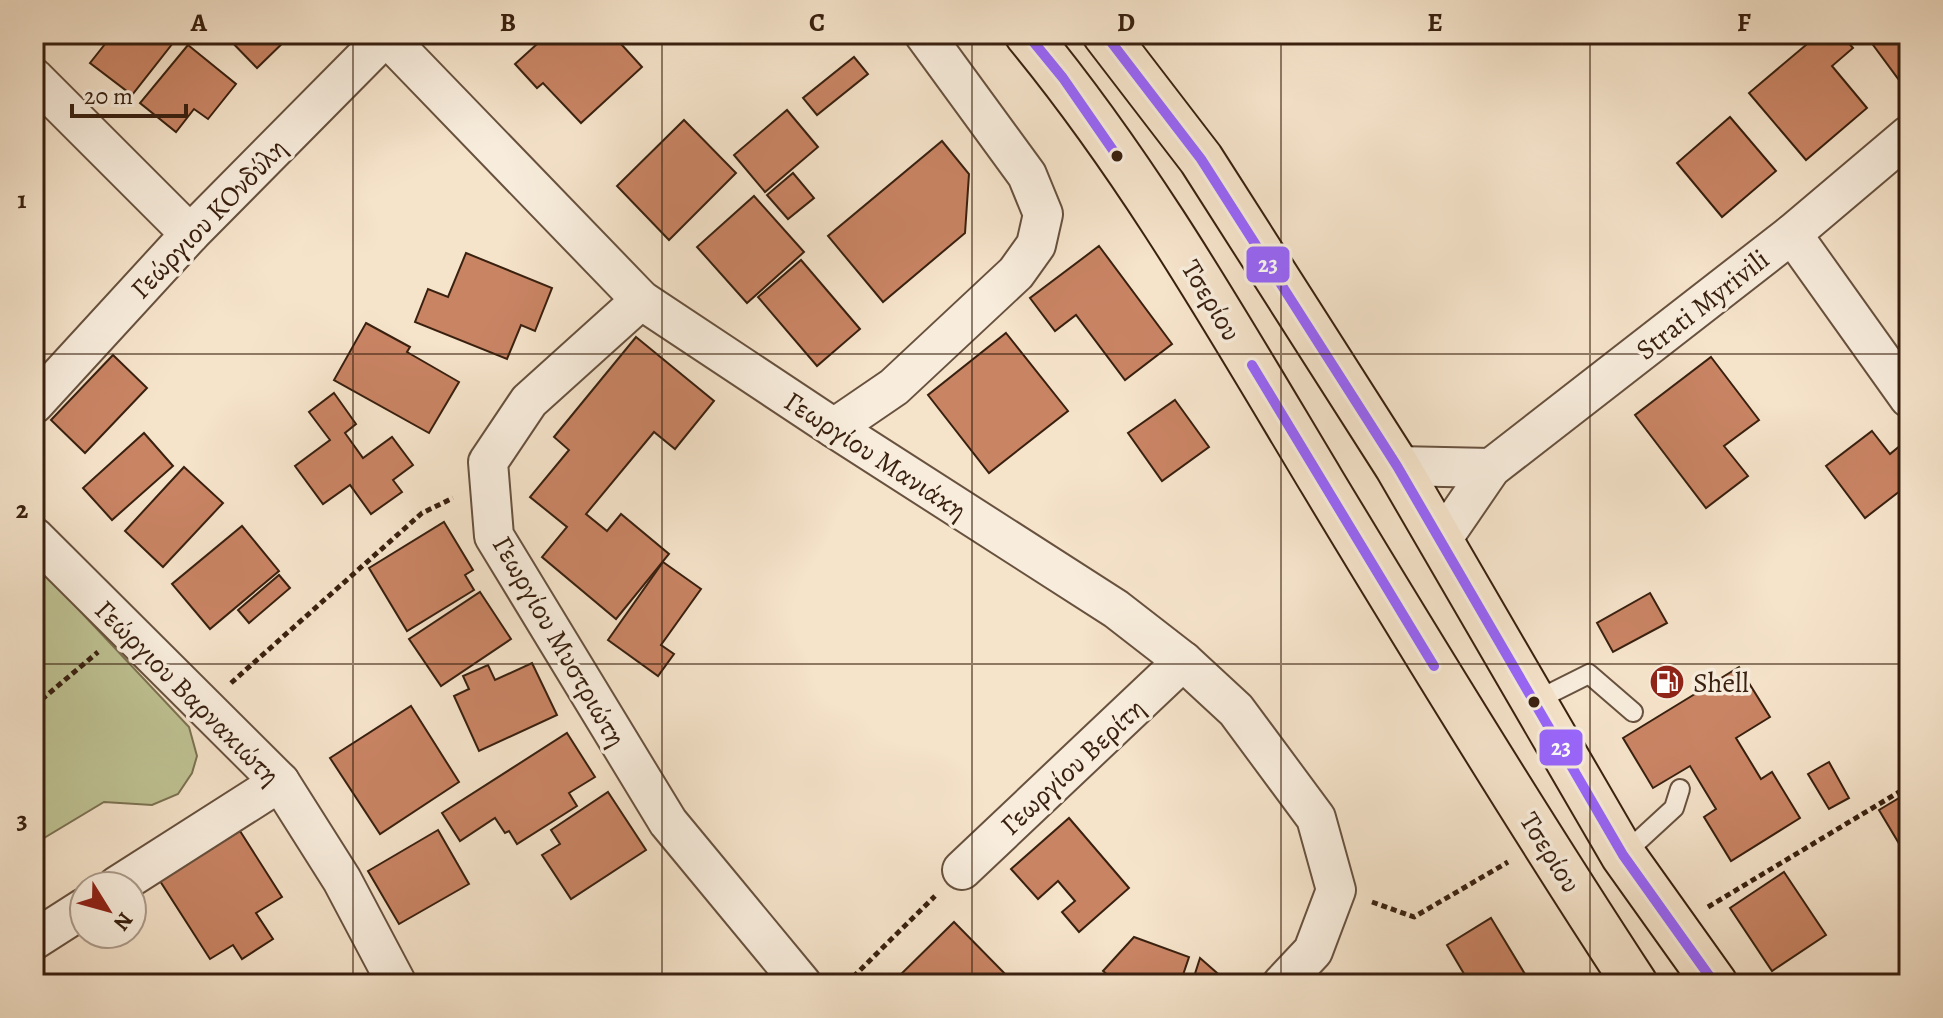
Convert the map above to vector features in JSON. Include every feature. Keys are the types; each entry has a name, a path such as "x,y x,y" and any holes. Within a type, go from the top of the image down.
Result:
{"main road":[{"name":"Τσερίου","path":"1027,34 1063,78 1187,257 1374,569 1635,984"},
{"path":"1105,34 1201,159 1397,466 1623,855 1715,984"}],"street":[{"path":"834,428 894,387 1016,273 1036,245 1043,214 1027,175 924,34"},
{"name":"Γεωργίου Μανιάκη","path":"385,35 641,300 1116,609 1183,661 1236,710 1316,818 1336,890"},
{"name":"Γεώργιου ΚΟνδύλη","path":"34,404 190,234 385,35"},
{"path":"34,78 190,234"},
{"name":"Strati Myrivili","path":"1441,541 1491,468 1792,234 1909,135"},
{"path":"1792,234 1909,398"},
{"name":"Γεωργίου Μυστριώτη","path":"641,300 529,401 488,462 494,536 668,822 802,984"},
{"path":"1397,466 1491,468"},
{"name":"Γεώργιου Βαρνακιώτη","path":"34,537 280,782 342,880 397,984"},
{"name":"Γεωργίου Βερίτη","path":"962,870 1183,661"},
{"path":"142,870 280,782"},
{"path":"1282,984 1313,951 1336,890"},
{"path":"34,940 68,918"}],"lane":[{"path":"1535,701 1589,674 1633,712"},
{"path":"1623,855 1674,808 1680,789"}],"path":[{"path":"204,706 422,513 490,480"},
{"path":"34,706 107,644"},
{"path":"1675,926 1909,786"},
{"path":"1336,890 1414,917 1543,841"},
{"path":"846,984 962,870"}],"green space":[{"path":"34,562 189,727 197,756 192,773 178,794 152,805 104,802 34,844"}],"building":[{"path":"113,34 180,34 132,95 90,63"},
{"path":"224,34 292,34 257,68"},
{"path":"548,34 612,34 642,67 581,123 543,83 537,88 515,64"},
{"path":"1819,34 1841,34 1853,48 1832,66 1867,108 1806,160 1749,93"},
{"path":"1865,34 1909,34 1909,72 1899,80"},
{"path":"188,45 236,84 208,119 194,109 176,132 140,103"},
{"path":"854,57 868,74 817,115 803,98"},
{"path":"787,110 818,147 765,192 734,155"},
{"path":"1730,117 1776,171 1722,217 1677,163"},
{"path":"684,120 736,173 669,240 617,186"},
{"path":"942,141 969,174 965,233 883,302 828,236"},
{"path":"793,173 814,198 788,219 767,195"},
{"path":"754,196 804,252 747,303 697,247"},
{"path":"1099,246 1172,344 1125,380 1076,315 1055,331 1030,298"},
{"path":"466,253 552,288 535,331 521,325 507,359 415,322 428,289 448,297"},
{"path":"801,260 860,329 817,366 758,297"},
{"path":"366,323 410,347 407,352 459,382 429,433 334,380"},
{"path":"1006,333 1068,411 989,473 928,395"},
{"path":"636,337 714,401 675,449 654,432 586,514 607,531 621,514 669,554 616,619 542,557 567,527 530,497 569,450 554,437"},
{"path":"113,355 147,388 85,453 51,420"},
{"path":"1711,357 1759,420 1724,446 1748,476 1706,508 1635,415"},
{"path":"334,393 356,424 345,433 363,458 392,437 413,465 393,480 402,492 371,514 350,485 323,504 295,466 330,440 309,412"},
{"path":"1175,400 1209,447 1162,481 1128,433"},
{"path":"1872,431 1890,454 1901,445 1909,455 1909,484 1865,518 1826,466"},
{"path":"144,433 173,466 112,520 83,488"},
{"path":"184,467 223,503 163,567 125,531"},
{"path":"444,522 473,570 465,575 474,590 407,631 369,568"},
{"path":"242,526 279,571 210,629 172,584"},
{"path":"663,562 701,589 661,645 674,654 658,676 608,640"},
{"path":"279,575 290,588 249,623 238,610"},
{"path":"480,592 511,639 441,686 409,639"},
{"path":"1650,593 1667,623 1613,652 1597,623"},
{"path":"532,663 557,715 479,751 454,696 469,689 463,676 488,665 495,680"},
{"path":"1739,667 1770,717 1736,738 1761,779 1772,772 1800,818 1731,861 1704,817 1716,809 1690,766 1653,788 1623,738"},
{"path":"411,706 459,782 380,834 330,758"},
{"path":"567,733 595,777 569,793 577,806 517,844 495,818 460,841 442,813"},
{"path":"1829,762 1849,798 1829,809 1808,774"},
{"path":"608,792 646,850 571,899 542,855 560,844 551,830"},
{"path":"1909,792 1909,856 1907,857 1879,810"},
{"path":"1069,818 1129,888 1079,932 1062,912 1075,901 1058,881 1038,899 1011,869"},
{"path":"438,830 469,884 399,924 368,871"},
{"path":"240,831 282,897 256,913 273,939 242,959 233,945 210,959 160,881"},
{"path":"1784,872 1826,935 1772,971 1730,908"},
{"path":"1491,918 1531,984 1470,984 1447,945"},
{"path":"954,922 1015,984 891,984"},
{"path":"1134,937 1189,957 1183,975 1192,983 1200,958 1225,980 1222,984 1118,984 1103,971"}],"transit line":[{"name":"23","path":"1027,34 1063,78 1117,156"},
{"name":"23","path":"1105,34 1201,159 1397,466 1623,855 1715,984"},
{"name":"23","path":"1252,365 1434,666"}],"place":[{"name":"Shell","path":"1667,682"}]}
